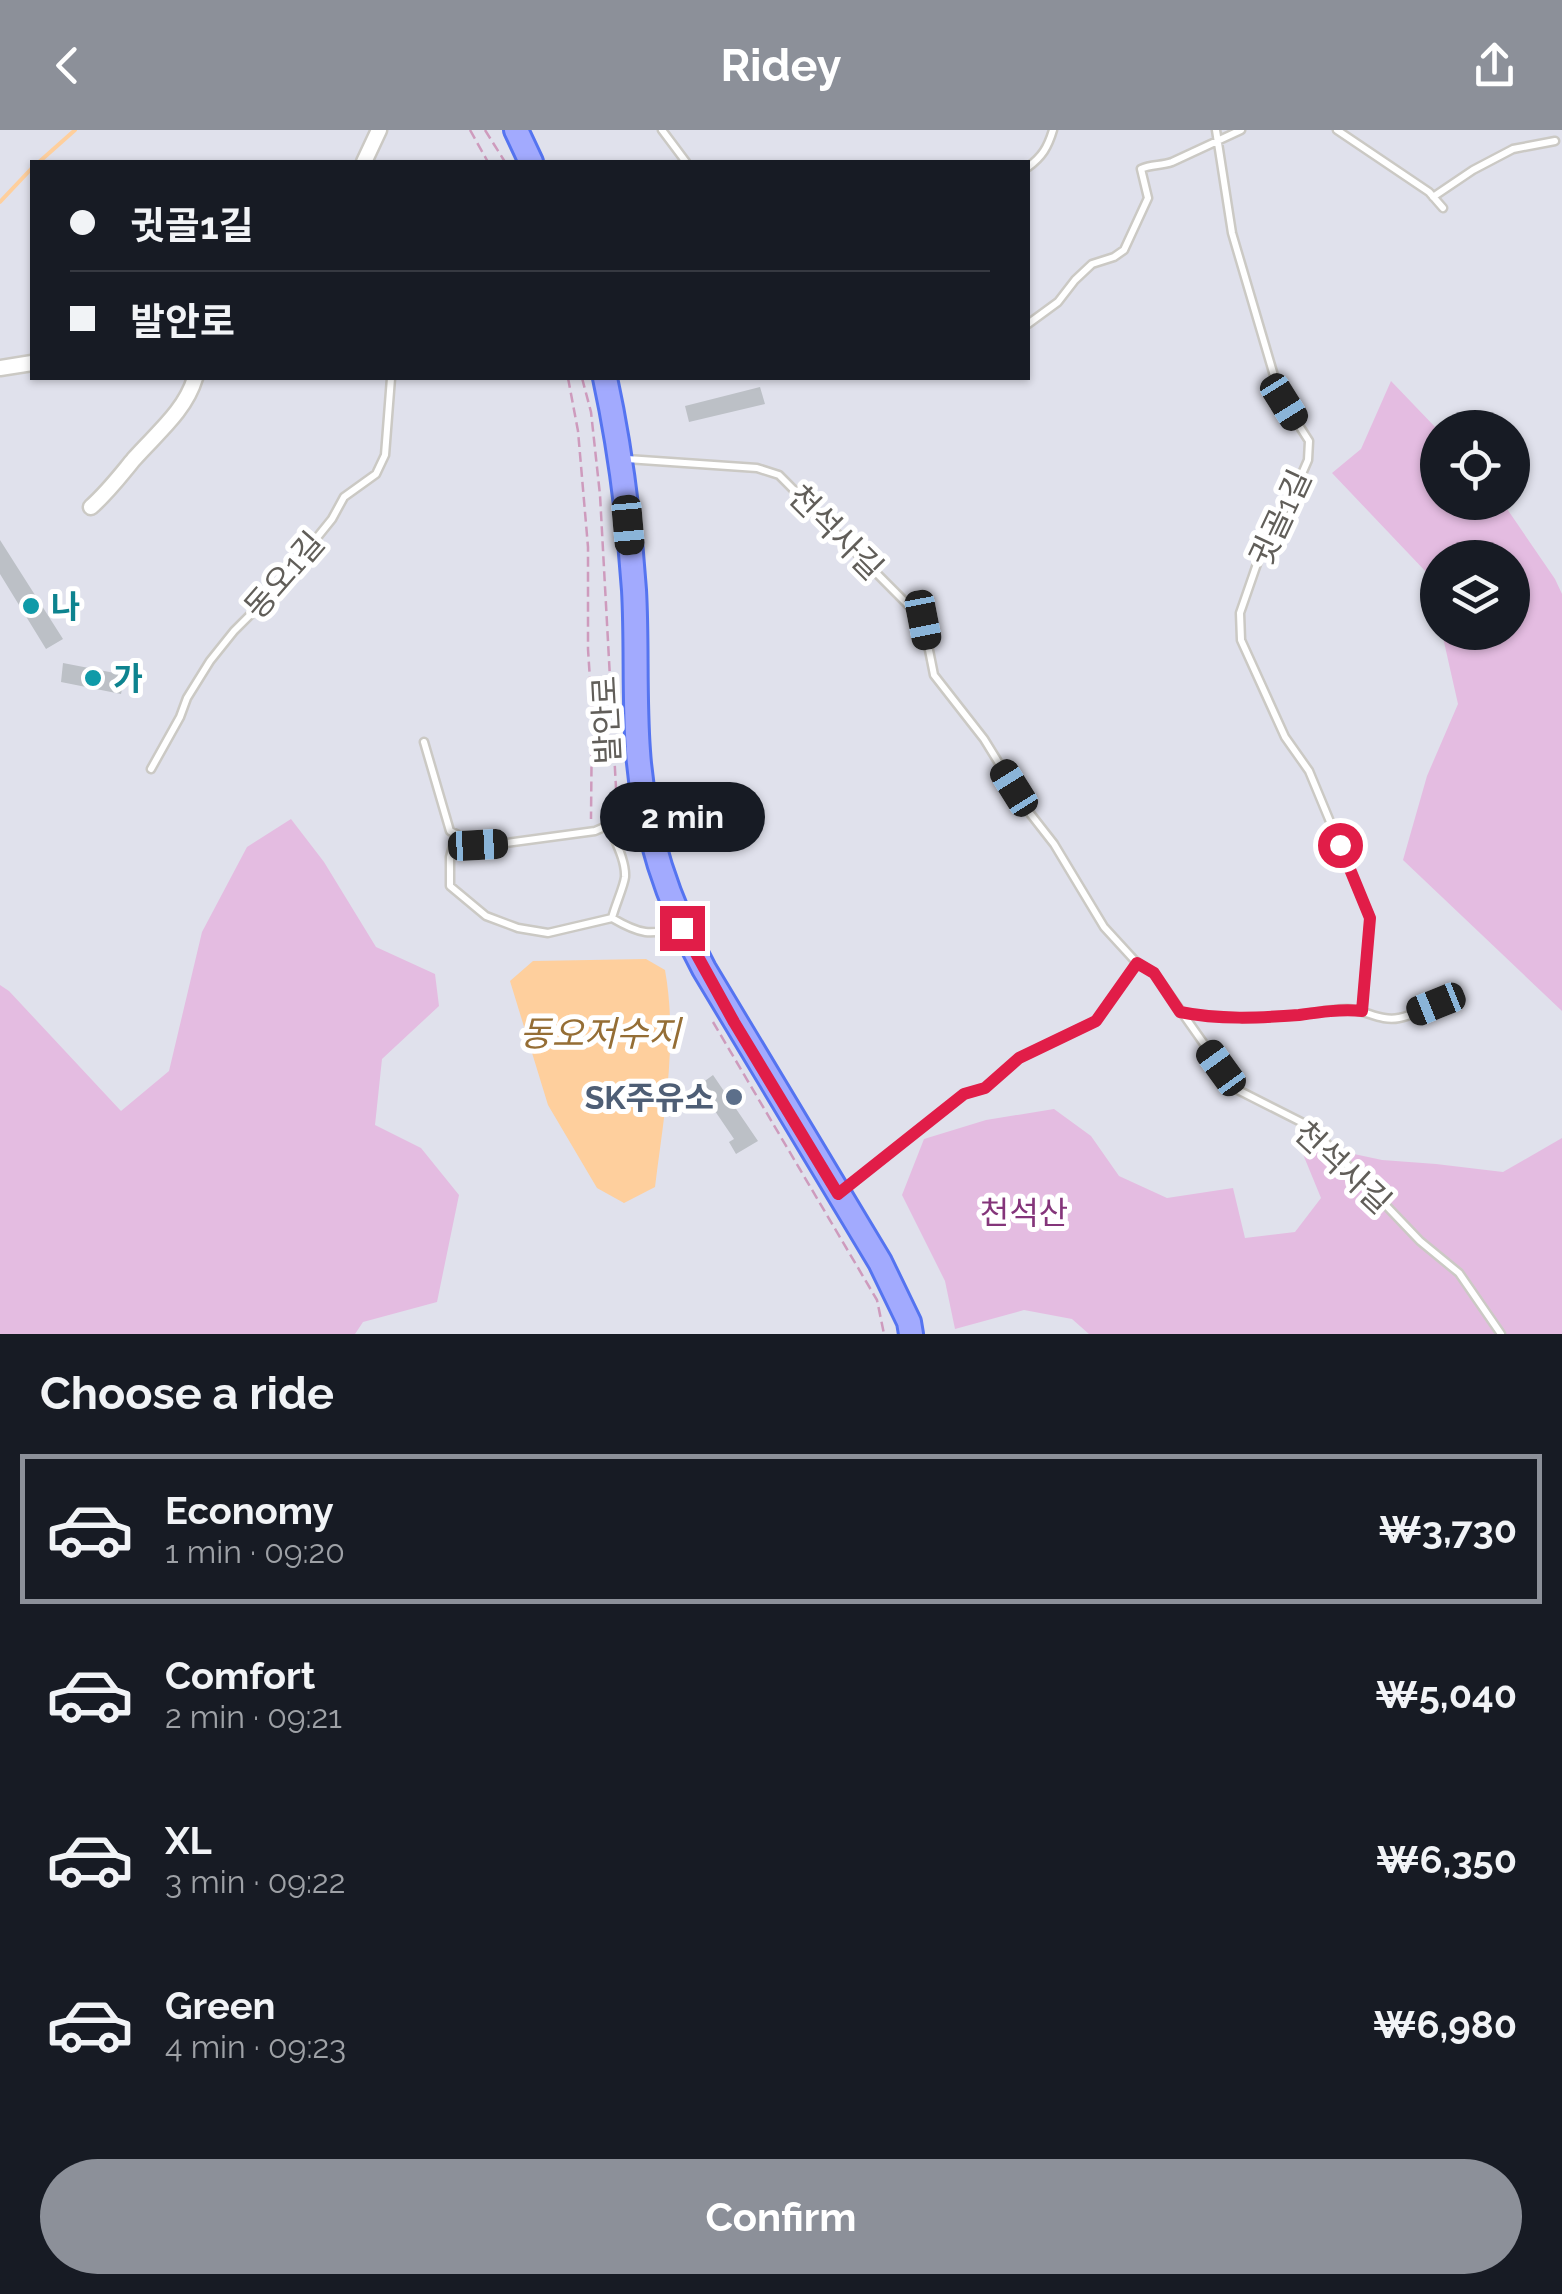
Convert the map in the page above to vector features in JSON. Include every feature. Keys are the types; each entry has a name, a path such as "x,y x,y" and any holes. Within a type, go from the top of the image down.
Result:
{"main road":[{"path":"516,130 530,160"},
{"name":"발안로","path":"605,380 621,458 634,591 636,814 682,928 880,1262 911,1334"}],"street":[{"path":"365,160 379,130"},
{"path":"0,368 30,363"},
{"path":"92,506 169,422 190,396 194,380"}],"lane":[{"path":"662,130 684,160"},
{"path":"1030,166 1049,146 1054,130"},
{"name":"귓골1길","path":"1216,130 1232,233 1275,379 1308,441 1308,460 1292,499 1267,535 1240,613 1241,640 1286,737 1309,771 1370,918 1362,1011"},
{"path":"1030,323 1058,302 1092,264 1124,250 1148,198 1141,169 1150,164 1162,165 1241,130"},
{"path":"1337,130 1433,196 1443,208"},
{"path":"1433,196 1513,149 1554,142"},
{"name":"동오1길","path":"151,769 187,698 222,646 273,592 332,519 344,497 376,474 384,455 391,380"},
{"name":"천석사길","path":"621,458 758,468 780,475 923,620 934,676 984,740 1054,844 1104,928 1137,963 1154,973 1221,1068 1226,1084 1312,1127 1420,1240 1458,1272 1501,1334"},
{"path":"424,742 450,832 478,845 595,831 636,814"},
{"path":"609,826 625,870 612,918"},
{"path":"456,835 450,857 450,886 486,916 518,928 548,933 612,918 631,929 653,934 682,928"},
{"path":"838,1194 964,1094 985,1088 1019,1058 1096,1021 1137,963"},
{"path":"1180,1012 1236,1018 1345,1009 1381,1019 1401,1018 1436,1004"}],"path":[{"path":"470,130 487,160"},
{"path":"485,130 504,160"},
{"path":"568,380 578,431 587,532 591,822 595,831"},
{"path":"583,380 591,412 600,496 616,788 636,814"},
{"path":"708,1011 877,1300 884,1334"}],"green space":[{"path":"1391,381 1420,411 1420,520 1515,520 1528,540 1420,540 1420,566 1332,473 1361,449"},
{"path":"1530,542 1562,594 1562,1011 1403,860 1427,776 1458,704 1446,650 1530,650"},
{"path":"291,819 324,862 376,947 435,974 439,1006 382,1059 375,1125 421,1148 459,1195 437,1302 363,1322 355,1334 0,1334 0,985 121,1111 169,1071 202,932 247,847"},
{"name":"천석산","path":"1054,1109 1091,1136 1119,1176 1167,1198 1233,1188 1245,1238 1295,1232 1321,1198 1298,1142 1382,1160 1503,1172 1562,1138 1562,1334 1089,1334 1072,1319 1024,1310 955,1329 945,1281 902,1195 924,1139 986,1120"}],"water":[{"name":"동오저수지","path":"646,959 665,970 670,1024 668,1079 655,1187 624,1203 597,1188 548,1105 510,981 533,961"}],"building":[{"path":"760,387 765,404 689,422 685,406"},
{"name":"나","path":"0,540 63,639 46,649 0,574"},
{"name":"가","path":"63,663 125,675 121,694 61,682"},
{"path":"713,1075 758,1141 736,1154 729,1142 734,1139 698,1086"}],"waterway":[{"path":"41,160 75,130"},
{"path":"0,202 30,170"}],"place":[{"name":"나","path":"31,606"},
{"name":"가","path":"93,678"},
{"name":"SK주유소","path":"734,1097"}],"route":[{"path":"682,928 838,1194 964,1094 985,1088 1019,1058 1096,1021 1137,963 1154,973 1180,1012 1202,1017 1362,1011 1370,918 1340,845"}]}
